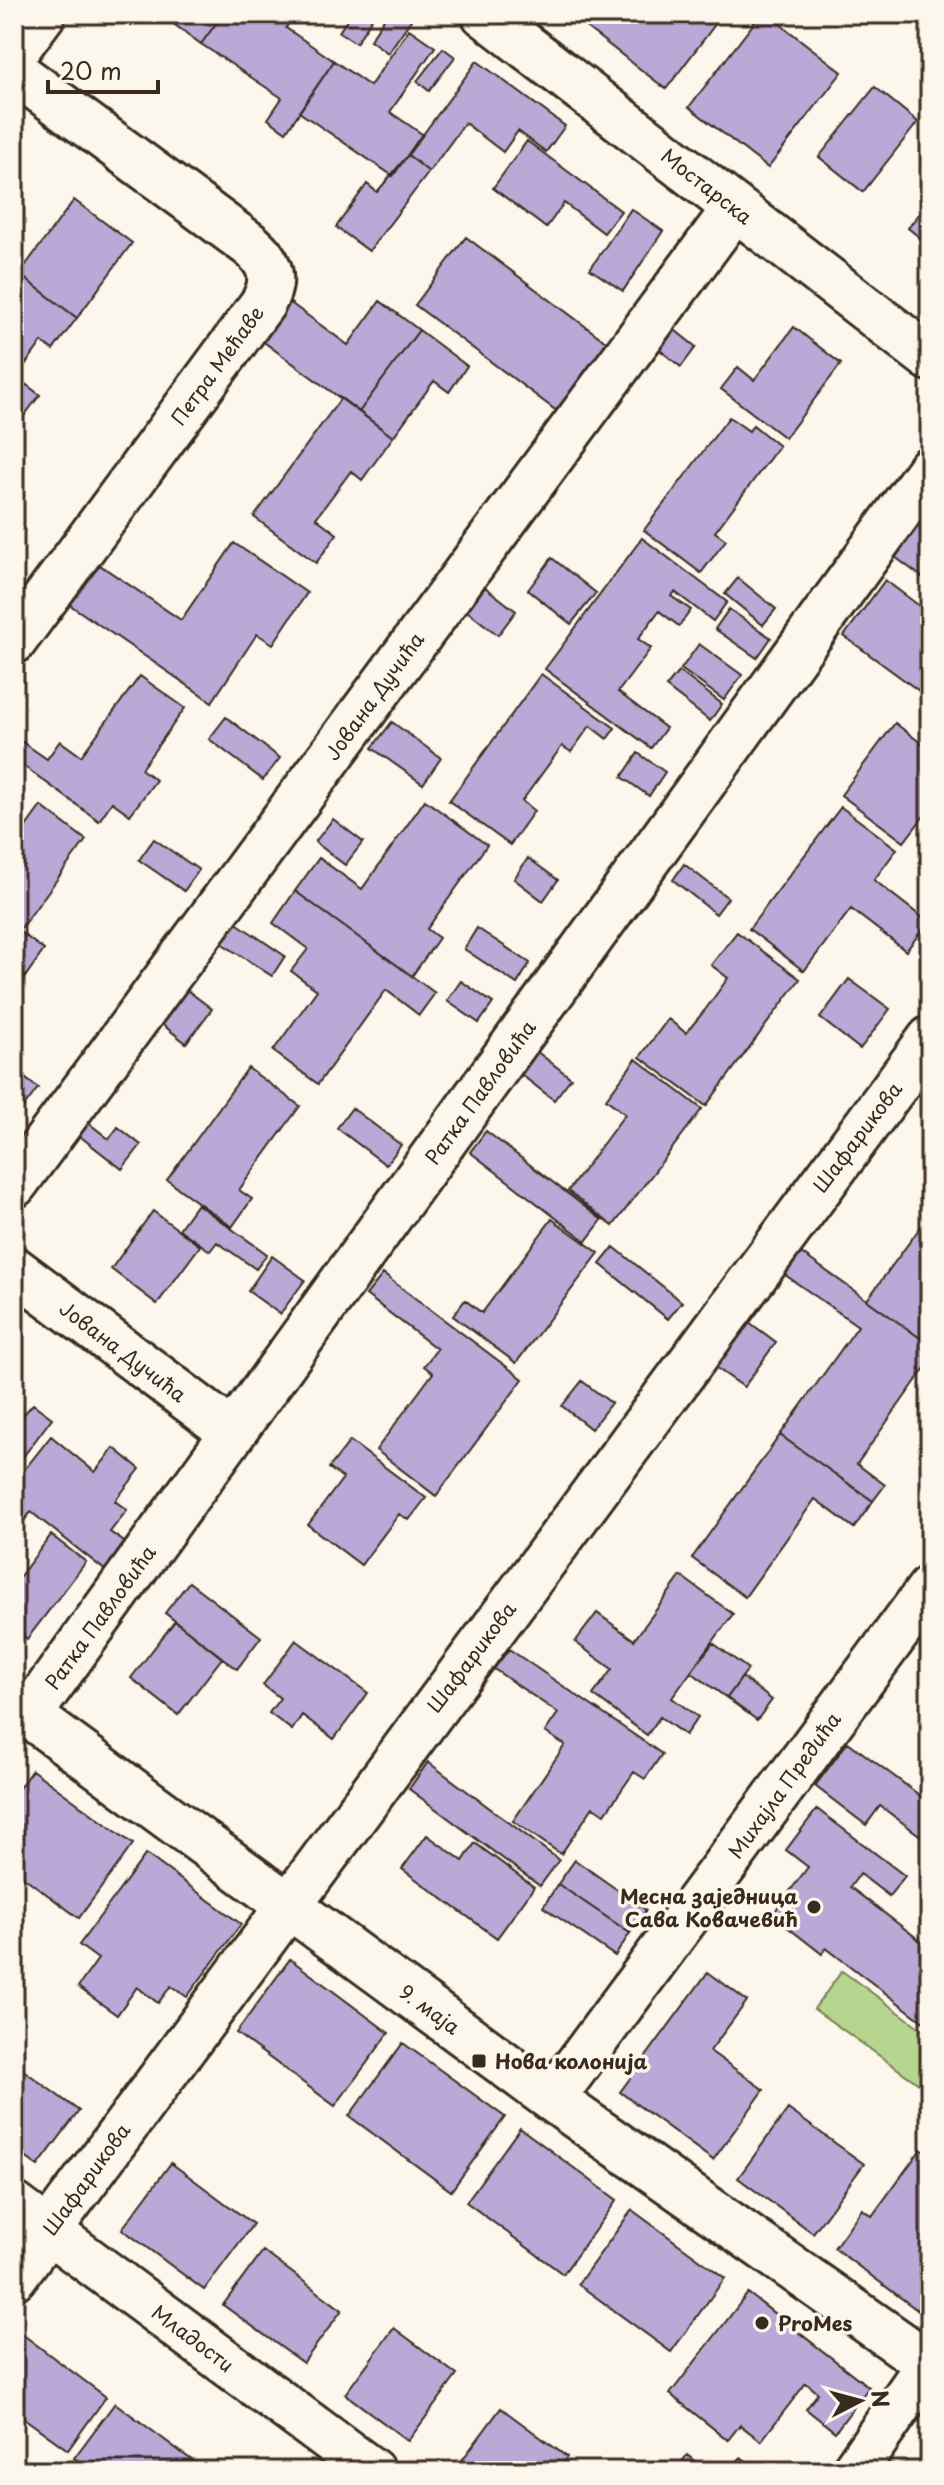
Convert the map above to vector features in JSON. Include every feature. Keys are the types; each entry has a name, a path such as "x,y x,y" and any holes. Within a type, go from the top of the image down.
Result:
{"street":[{"path":"14,53 43,14"},
{"name":"Мостарска","path":"484,14 930,358"},
{"name":"Петра Мећаве","path":"14,71 249,244 263,256 271,280 263,303 14,641"},
{"name":"Јована Дучића","path":"14,1185 735,208"},
{"name":"Ратка Павловића","path":"22,1709 233,1433 930,469"},
{"name":"Шафарикова","path":"14,2277 930,1039"},
{"name":"Јована Дучића","path":"14,1269 233,1433"},
{"name":"Михајла Предића","path":"552,2099 930,1588"},
{"name":"9. маја","path":"22,1709 552,2099 929,2363"},
{"name":"Младости","path":"14,2205 372,2471"},
{"path":"854,2471 929,2363"}],"green space":[{"path":"842,1971 930,2035 930,2092 814,2009"}],"building":[{"path":"116,14 139,14 131,25"},
{"path":"160,14 223,14 201,44"},
{"path":"223,14 272,14 288,24 286,28 334,61 286,132 268,119 282,98 201,44"},
{"path":"351,14 375,14 356,43 339,32"},
{"path":"387,14 415,14 388,53 370,40"},
{"path":"575,14 723,14 666,89 573,17"},
{"path":"761,14 767,14 842,72 768,168 689,107"},
{"path":"409,29 435,47 390,112 422,134 393,176 299,112 334,61 370,86"},
{"path":"443,48 455,57 429,91 417,81"},
{"path":"477,61 565,126 546,152 518,131 503,152 465,123 429,172 408,155"},
{"path":"875,87 918,122 863,192 819,157"},
{"path":"527,141 621,211 604,233 564,203 546,228 493,188"},
{"path":"408,155 429,172 369,251 336,227 367,184 377,192"},
{"path":"74,200 132,243 77,318 19,274"},
{"path":"930,200 930,246 908,228"},
{"path":"631,209 663,231 623,291 590,269"},
{"path":"466,237 609,344 558,412 415,305"},
{"path":"19,274 77,318 53,350 42,342 16,377 40,395 14,429 14,282"},
{"path":"281,296 348,345 380,301 419,330 359,412 253,334"},
{"path":"666,323 696,347 681,367 650,342"},
{"path":"794,327 841,364 785,438 721,389 738,367 754,380"},
{"path":"419,330 467,366 449,392 434,381 393,437 359,412"},
{"path":"341,398 393,437 362,480 351,471 316,518 337,534 316,563 254,517"},
{"path":"729,417 749,431 753,425 779,446 715,532 726,540 701,573 644,530"},
{"path":"924,516 930,520 930,583 895,557"},
{"path":"642,538 727,602 713,621 675,592 671,596 691,610 679,626 659,611 638,639 651,648 618,692 666,728 651,748 545,669"},
{"path":"234,543 307,593 273,644 257,634 212,702 60,598 88,557 181,620"},
{"path":"552,558 596,593 571,624 528,590"},
{"path":"738,578 776,609 763,625 725,594"},
{"path":"885,580 930,614 930,699 844,636"},
{"path":"485,587 516,611 498,635 467,611"},
{"path":"729,609 771,638 757,658 715,629"},
{"path":"699,644 742,675 724,700 681,669"},
{"path":"679,671 722,704 710,721 666,687"},
{"path":"541,674 615,728 607,739 590,726 571,752 562,746 522,801 534,811 510,845 449,801"},
{"path":"140,676 185,708 141,769 156,780 130,815 112,802 99,821 14,759 14,750 21,741 47,759 60,741 81,756"},
{"path":"226,717 280,758 263,780 209,739"},
{"path":"392,722 441,758 423,784 372,748"},
{"path":"895,723 930,750 930,808 904,842 841,795"},
{"path":"638,753 665,772 649,796 622,777"},
{"path":"425,800 487,845 427,929 439,938 412,976 295,891 319,858 362,889"},
{"path":"41,806 86,840 19,931 44,950 25,977 14,969 14,843"},
{"path":"841,807 897,849 874,880 928,922 906,951 851,909 804,971 749,929"},
{"path":"333,819 363,842 345,865 315,842"},
{"path":"154,839 199,870 184,891 139,860"},
{"path":"528,858 558,880 543,901 514,879"},
{"path":"684,864 728,898 716,914 673,880"},
{"path":"295,891 435,993 419,1015 386,990 318,1084 273,1051 317,990 291,971 308,949 273,923"},
{"path":"232,920 285,956 272,976 218,941"},
{"path":"477,928 530,963 517,984 464,949"},
{"path":"737,932 800,979 706,1106 640,1057 668,1019 686,1033 705,1010 728,978 711,965"},
{"path":"849,979 890,1009 860,1049 820,1018"},
{"path":"461,981 493,1003 479,1023 447,1001"},
{"path":"183,987 212,1009 186,1043 158,1021"},
{"path":"536,1051 571,1078 554,1100 519,1073"},
{"path":"636,1059 702,1109 613,1226 568,1191 625,1114 606,1099"},
{"path":"248,1068 300,1106 239,1190 252,1199 232,1227 167,1180"},
{"path":"14,1070 38,1088 14,1120"},
{"path":"352,1108 401,1145 386,1165 337,1128"},
{"path":"86,1121 109,1139 118,1127 141,1145 122,1169 77,1134"},
{"path":"486,1131 602,1220 586,1241 470,1152"},
{"path":"197,1204 267,1254 256,1269 217,1242 210,1251 179,1229"},
{"path":"153,1211 200,1246 157,1304 111,1269"},
{"path":"930,1214 930,1345 867,1300"},
{"path":"552,1219 599,1253 516,1363 453,1316 465,1300 482,1313"},
{"path":"614,1247 682,1302 668,1319 600,1264"},
{"path":"797,1250 930,1345 930,1361 857,1464 885,1485 873,1501 780,1435 858,1326 781,1272"},
{"path":"272,1256 305,1280 280,1314 248,1291"},
{"path":"383,1274 523,1379 436,1496 376,1450 433,1373 424,1366 437,1349 366,1295"},
{"path":"738,1314 776,1342 744,1387 705,1360"},
{"path":"582,1381 611,1403 591,1429 562,1406"},
{"path":"33,1404 52,1418 14,1469 14,1425"},
{"path":"780,1435 873,1501 854,1528 815,1499 745,1597 692,1558"},
{"path":"51,1436 95,1472 114,1448 140,1469 115,1501 127,1510 110,1532 127,1544 106,1571 31,1512 14,1533 14,1483"},
{"path":"350,1441 426,1498 409,1520 399,1514 361,1565 308,1525 343,1478 329,1468"},
{"path":"51,1535 86,1562 27,1639 14,1628 14,1584"},
{"path":"681,1576 733,1614 672,1698 698,1717 685,1735 660,1717 647,1735 593,1695 612,1669 575,1642 597,1613 634,1640"},
{"path":"189,1582 261,1637 237,1669 165,1613"},
{"path":"175,1621 222,1658 178,1715 131,1678"},
{"path":"296,1640 368,1693 334,1739 302,1715 292,1730 269,1713 280,1698 263,1685"},
{"path":"713,1643 748,1669 727,1698 691,1672"},
{"path":"509,1649 662,1754 645,1779 634,1772 605,1814 593,1807 561,1854 513,1821 565,1745 545,1732 558,1713 494,1669"},
{"path":"742,1677 772,1700 757,1720 727,1698"},
{"path":"848,1742 930,1803 930,1843 880,1806 866,1825 815,1786"},
{"path":"428,1762 559,1860 540,1886 409,1789"},
{"path":"32,1770 133,1844 79,1918 14,1870 14,1795"},
{"path":"817,1809 905,1876 889,1896 860,1874 850,1887 930,1948 930,2027 826,1948 822,1954 772,1915 808,1867 786,1850"},
{"path":"427,1835 463,1861 475,1843 534,1887 497,1938 402,1869"},
{"path":"146,1854 241,1924 187,1997 171,1986 158,2003 137,1987 117,2015 78,1987 98,1959 79,1945"},
{"path":"575,1860 646,1910 630,1933 558,1884"},
{"path":"558,1884 630,1933 615,1956 543,1907"},
{"path":"290,1959 389,2033 335,2106 236,2033"},
{"path":"708,1972 747,2001 710,2051 764,2090 713,2160 620,2092"},
{"path":"403,2043 505,2117 451,2191 349,2116"},
{"path":"15,2064 79,2111 38,2166 14,2149"},
{"path":"788,2109 864,2164 813,2233 738,2178"},
{"path":"520,2128 617,2200 563,2274 466,2202"},
{"path":"921,2149 930,2156 930,2298 920,2312 834,2248 862,2209 872,2216"},
{"path":"171,2163 253,2224 204,2290 122,2229"},
{"path":"632,2210 725,2278 671,2352 578,2284"},
{"path":"263,2251 342,2310 303,2363 223,2305"},
{"path":"748,2293 869,2387 835,2432 806,2409 818,2393 806,2383 761,2441 740,2425 728,2440 670,2394"},
{"path":"14,2328 106,2397 68,2450 14,2411"},
{"path":"394,2328 457,2375 408,2441 345,2394"},
{"path":"115,2403 201,2467 198,2471 92,2471 74,2458"},
{"path":"501,2408 567,2457 557,2471 454,2471"},
{"path":"687,2455 707,2471 675,2471"},
{"path":"741,2457 759,2471 730,2471"}],"place":[{"name":"Месна заједница Сава Ковачевић","path":"814,1907"},
{"name":"Нова колонија","path":"479,2061"},
{"name":"ProMes","path":"762,2323"}]}
